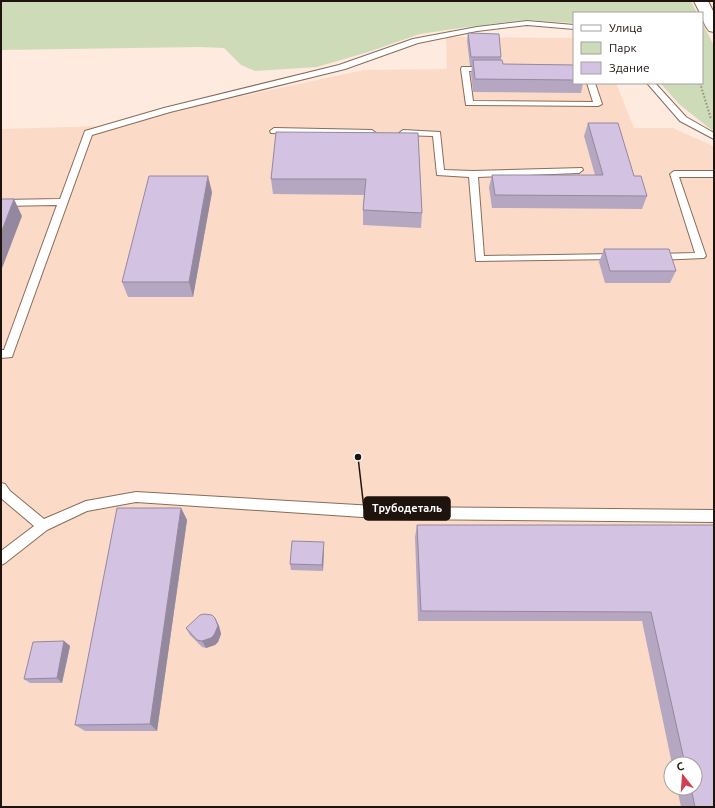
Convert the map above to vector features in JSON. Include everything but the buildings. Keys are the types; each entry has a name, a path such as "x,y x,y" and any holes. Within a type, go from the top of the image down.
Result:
{"street":[{"path":"701,1 714,28"}],"lane":[{"path":"1,354 8,354 88,133 167,110 342,67 416,41 476,29 527,23 573,27"},
{"path":"496,70 465,69 469,103 598,104 591,84"},
{"path":"654,86 683,118 714,136"},
{"path":"274,131 437,134 440,173 473,174 579,170"},
{"path":"473,174 479,259 621,257"},
{"path":"645,257 701,256 674,174 714,174"},
{"path":"1,203 63,202"},
{"path":"1,488 6,495 43,526"},
{"path":"1,559 43,526 86,506 136,498 392,513 714,516"}],"path":[{"path":"700,84 712,120"}],"shaded area":[{"path":"446,37 573,38 573,84 616,84 634,128 673,128 713,146 714,807 1,807 1,129 103,126 364,70 447,69"}],"green space":[{"path":"1,1 691,1 696,12 573,12 573,23 524,20 420,34 368,52 317,67 255,71 241,65 224,48 199,47 1,50"},
{"path":"703,24 714,46 714,132 679,104 661,84 703,84"}],"place":[{"name":"Трубодеталь","path":"358,457"}]}
